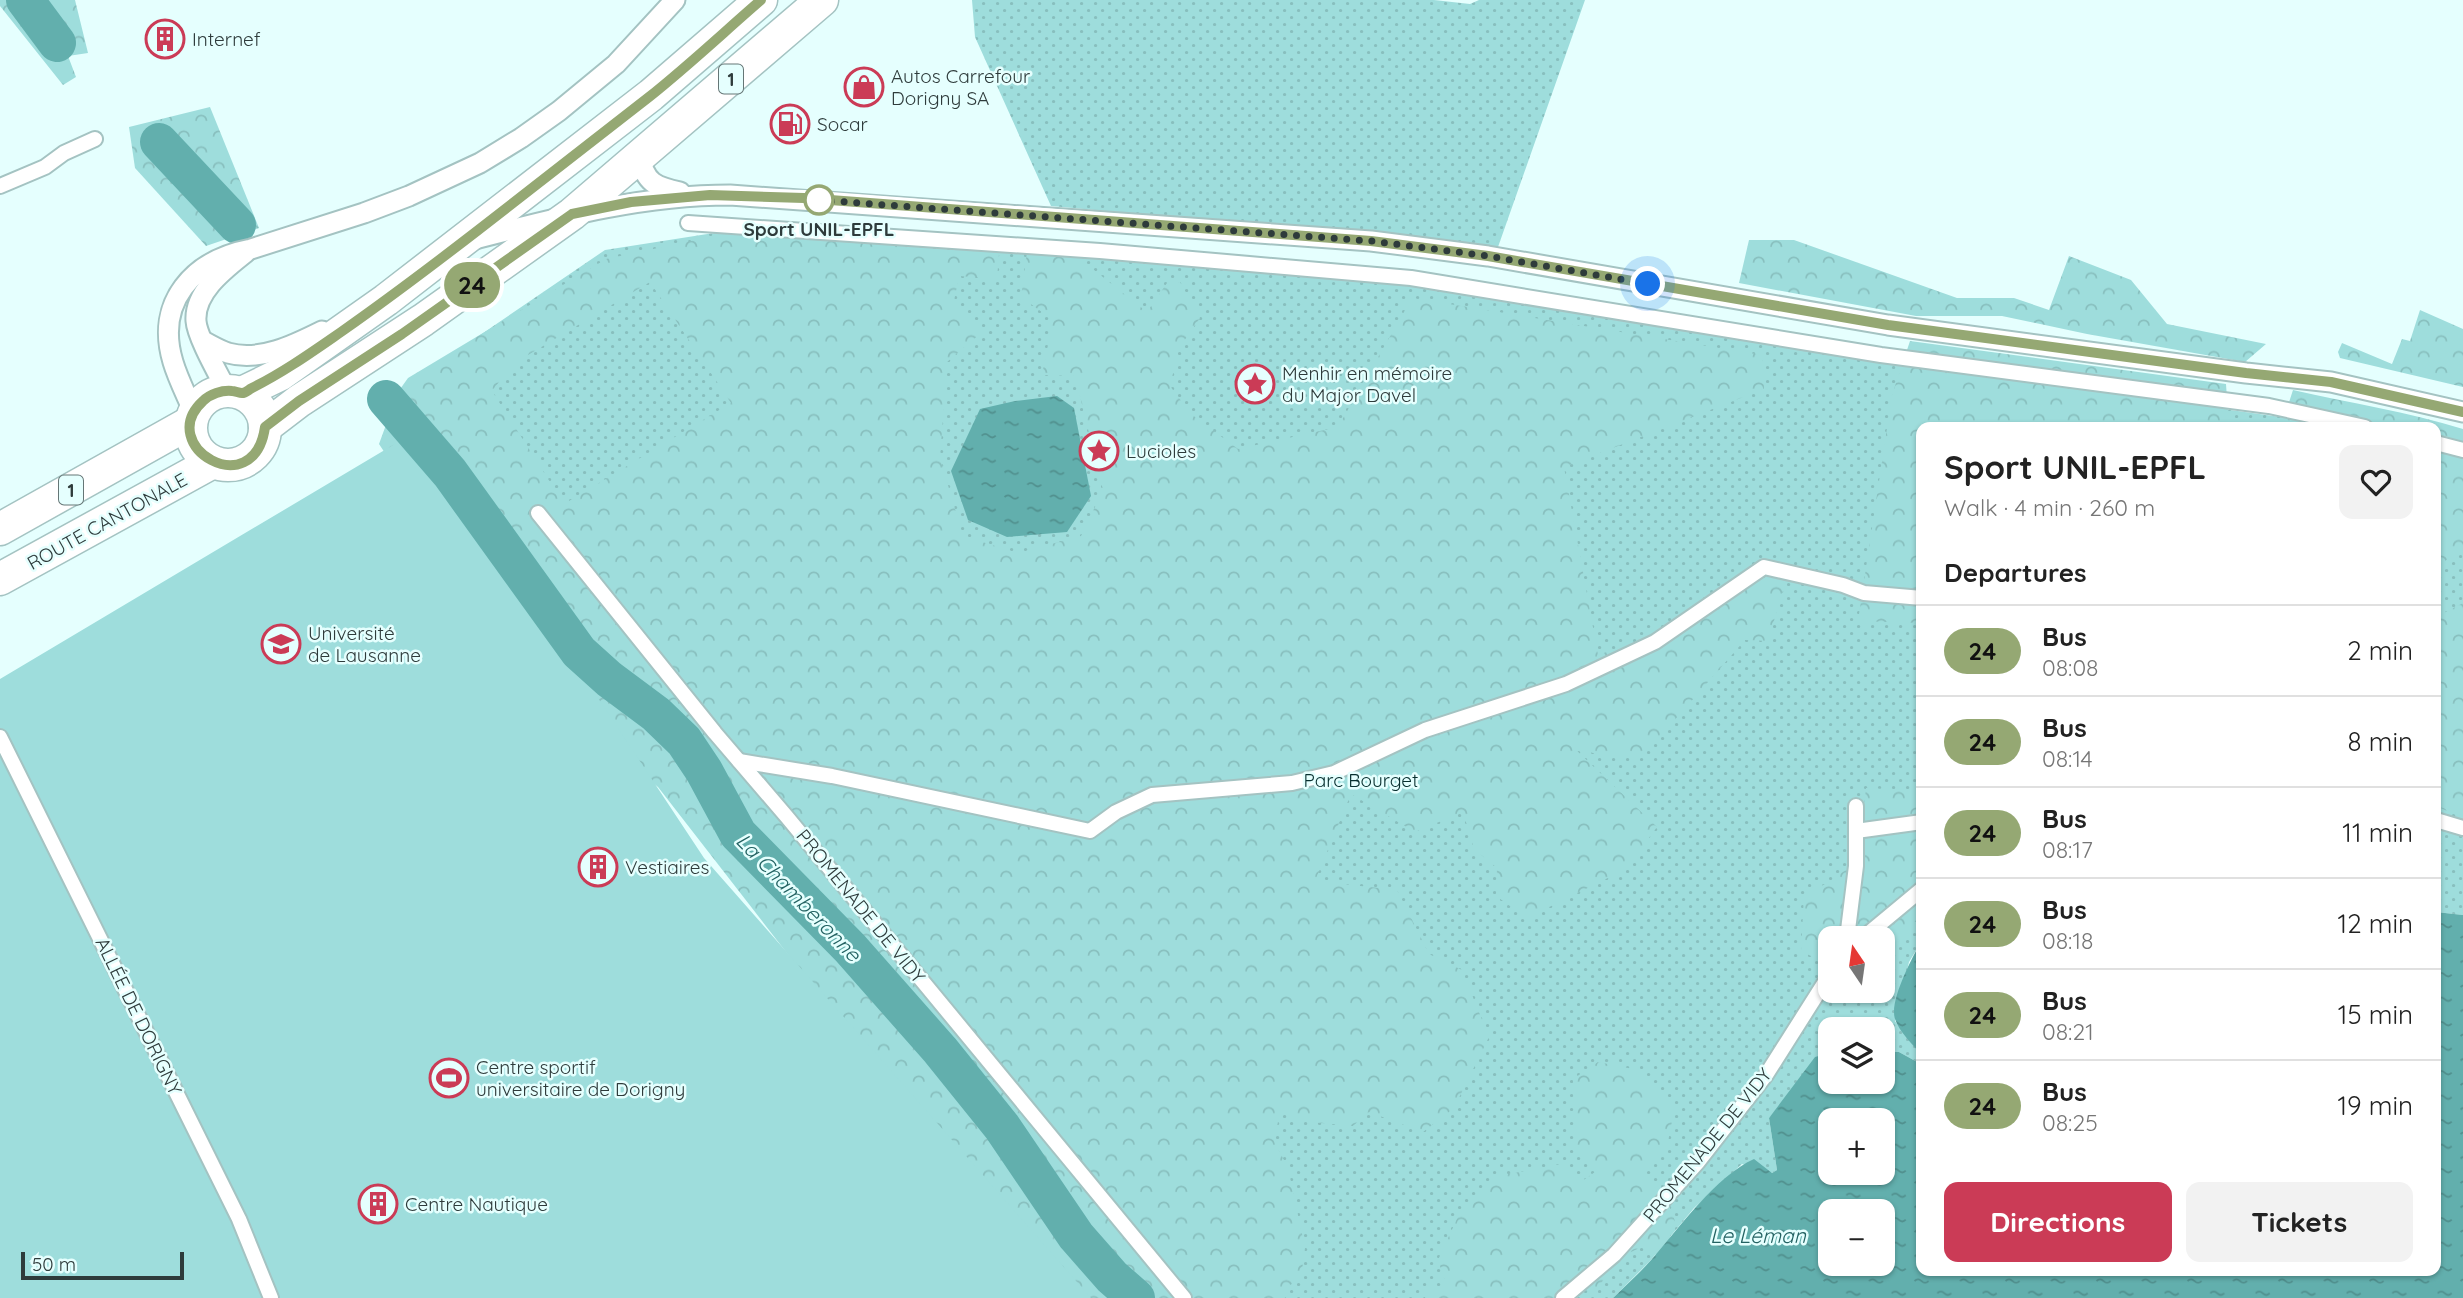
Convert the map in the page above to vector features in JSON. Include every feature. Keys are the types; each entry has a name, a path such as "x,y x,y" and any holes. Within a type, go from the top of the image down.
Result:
{"main road":[{"name":"1","path":"234,392 281,374 386,300 651,95 761,0"},
{"name":"1","path":"265,427 572,214 822,0"},
{"path":"234,392 254,401 262,413 264,439 249,459 225,465 213,462 198,450 191,432 192,418 202,401 213,393 234,392"},
{"name":"1","path":"0,529 142,450 192,418"},
{"name":"ROUTE CANTONALE","path":"0,579 213,462"}],"street":[{"path":"192,418 173,361 169,331 179,292 210,262 233,252 251,249 364,214 409,197 490,156 559,111 616,64 675,0"},
{"path":"0,186 45,167 64,153 95,139"},
{"path":"640,157 647,179 661,188 691,195"},
{"path":"463,242 572,214 631,202 691,195 804,198 1371,241 1488,256 1888,325 2331,382 2463,412"},
{"path":"688,223 1100,251 1411,278 1881,355 2269,405 2343,422"},
{"path":"234,392 195,323 197,309 204,295 230,265 251,249"},
{"path":"203,341 227,353 267,353 299,342 386,300"},
{"path":"2441,444 2463,450"},
{"name":"PROMENADE DE VIDY","path":"538,513 739,761 1184,1298"},
{"path":"739,761 832,776 1090,831 1116,812 1152,795 1292,783 1335,773 1425,730 1566,684 1655,642 1764,567 1843,585 1864,593 1916,597"},
{"name":"ALLÉE DE DORIGNY","path":"0,737 234,1208 271,1298"},
{"path":"1848,926 1856,866 1856,806"},
{"path":"2441,821 2463,828"},
{"path":"1856,831 1916,823"},
{"path":"1877,926 1916,894"},
{"name":"PROMENADE DE VIDY","path":"1563,1298 1614,1255 1698,1162 1766,1074 1818,993"}],"green space":[{"path":"0,0 75,0 88,53 68,56 76,77 63,85 0,6"},
{"path":"972,0 1434,0 1470,4 1479,0 1585,0 1498,247 1051,206 975,37"},
{"path":"210,107 259,228 206,246 135,168 129,127"},
{"name":"Parc Bourget","path":"733,230 1377,280 1884,362 2311,422 1916,422 1916,950 1909,962 1895,1021 1895,1017 1818,1017 1818,1062 1769,1118 1777,1170 1772,1173 1742,1164 1694,1208 1650,1261 1613,1298 1136,1298 386,399 605,250"},
{"name":"Parc Bourget","path":"733,232 999,254 997,279 959,276 954,301 981,333 947,362 940,458 963,536 1018,553 1081,536 1103,490 1075,376 1042,375 1053,320 1021,297 1027,252 1075,255 1147,312 1167,283 1180,282 1200,318 1179,348 1170,386 1191,414 1238,449 1338,427 1412,298 1762,355 1764,389 1564,467 1598,655 1708,616 1766,562 1784,587 1768,641 1745,640 1650,748 1620,758 1573,747 1657,827 1626,869 1527,918 1496,896 1497,868 1474,849 1463,812 1415,832 1351,794 1315,881 1397,890 1429,954 1462,970 1489,1037 1454,1108 1423,1132 1369,1112 1353,1126 1300,1121 1280,1112 1274,1141 1288,1168 1305,1248 1301,1278 1284,1289 1285,1298 913,1298 897,1095 658,787 546,697 379,444 398,392 408,378 606,259","holes":["650,282 731,403 564,504 492,391 513,364"]},
{"path":"1749,240 1794,240 1957,298 2014,298 2049,310 2069,256 2131,280 2167,324 2266,344 2245,362 2002,316 1916,316 1739,283"},
{"path":"2420,310 2463,329 2463,387 2340,358 2338,352 2342,343 2392,364 2402,339 2410,341"},
{"path":"1910,341 2226,384 2229,422 1916,422 1916,623 1858,621 1892,395"},
{"path":"2293,390 2438,422 2283,422"},
{"path":"2441,423 2463,429 2463,547 2441,564"},
{"name":"Centre sportif universitaire de Dorigny","path":"420,429 704,858 1091,1298 0,1298 0,679"},
{"path":"2441,449 2463,456 2463,915 2441,913"},
{"path":"2463,603 2463,818 2441,808 2441,614"},
{"path":"1866,788 1916,791 1916,920 1895,950 1895,926 1818,926 1818,960 1801,951 1804,895 1829,882 1858,861"},
{"name":"Parc Bourget","path":"1895,1021 1916,1048 1916,1061 1895,1052"},
{"path":"1598,1062 1633,1069 1674,1110 1668,1142 1644,1176 1664,1193 1675,1221 1663,1260 1644,1246 1622,1256 1598,1287 1580,1292 1572,1298 1425,1298 1427,1291 1446,1284 1438,1260 1461,1210 1493,1177 1561,1164 1582,1181 1598,1170 1575,1147 1573,1079"}],"water":[{"path":"1057,396 1074,408 1091,496 1067,532 1007,537 968,520 951,471 980,409"},
{"name":"Le Léman","path":"2441,913 2463,915 2463,1298 1613,1298 1726,1177 1754,1159 1772,1173 1777,1170 1769,1118 1815,1057 1818,1056 1818,1094 1895,1094 1895,1052 1916,1061 1916,1276 2441,1276"},
{"path":"1916,951 1916,1049 1895,1019 1895,1002"}],"waterway":[{"name":"La Chamberonne","path":"25,0 57,43"},
{"name":"La Chamberonne","path":"159,142 237,225"},
{"name":"La Chamberonne","path":"386,399 450,473 579,652 609,679 656,714 684,741 704,771 738,834 850,948 940,1050 1002,1127 1076,1236 1112,1277 1136,1298"}],"bus line":[{"name":"24","path":"761,0 651,95 386,300 281,374 242,393 227,390 213,393 202,401 191,422 193,442 198,450 213,462 225,465 249,459 264,439 265,427 299,401 402,334 572,214 631,202 691,195 804,198 1371,241 1488,256 1888,325 2331,382 2463,412"}],"place":[{"name":"Internef","path":"165,39"},
{"name":"Autos Carrefour Dorigny SA","path":"864,87"},
{"name":"Socar","path":"790,124"},
{"name":"Sport UNIL-EPFL","path":"819,200"},
{"name":"Menhir en mémoire du Major Davel","path":"1255,384"},
{"name":"Lucioles","path":"1099,451"},
{"name":"Université de Lausanne","path":"281,644"},
{"name":"Vestiaires","path":"598,867"},
{"name":"Centre sportif universitaire de Dorigny","path":"449,1078"},
{"name":"Centre Nautique","path":"378,1204"}],"route":[{"path":"819,200 1371,241 1488,256 1648,284"}]}
